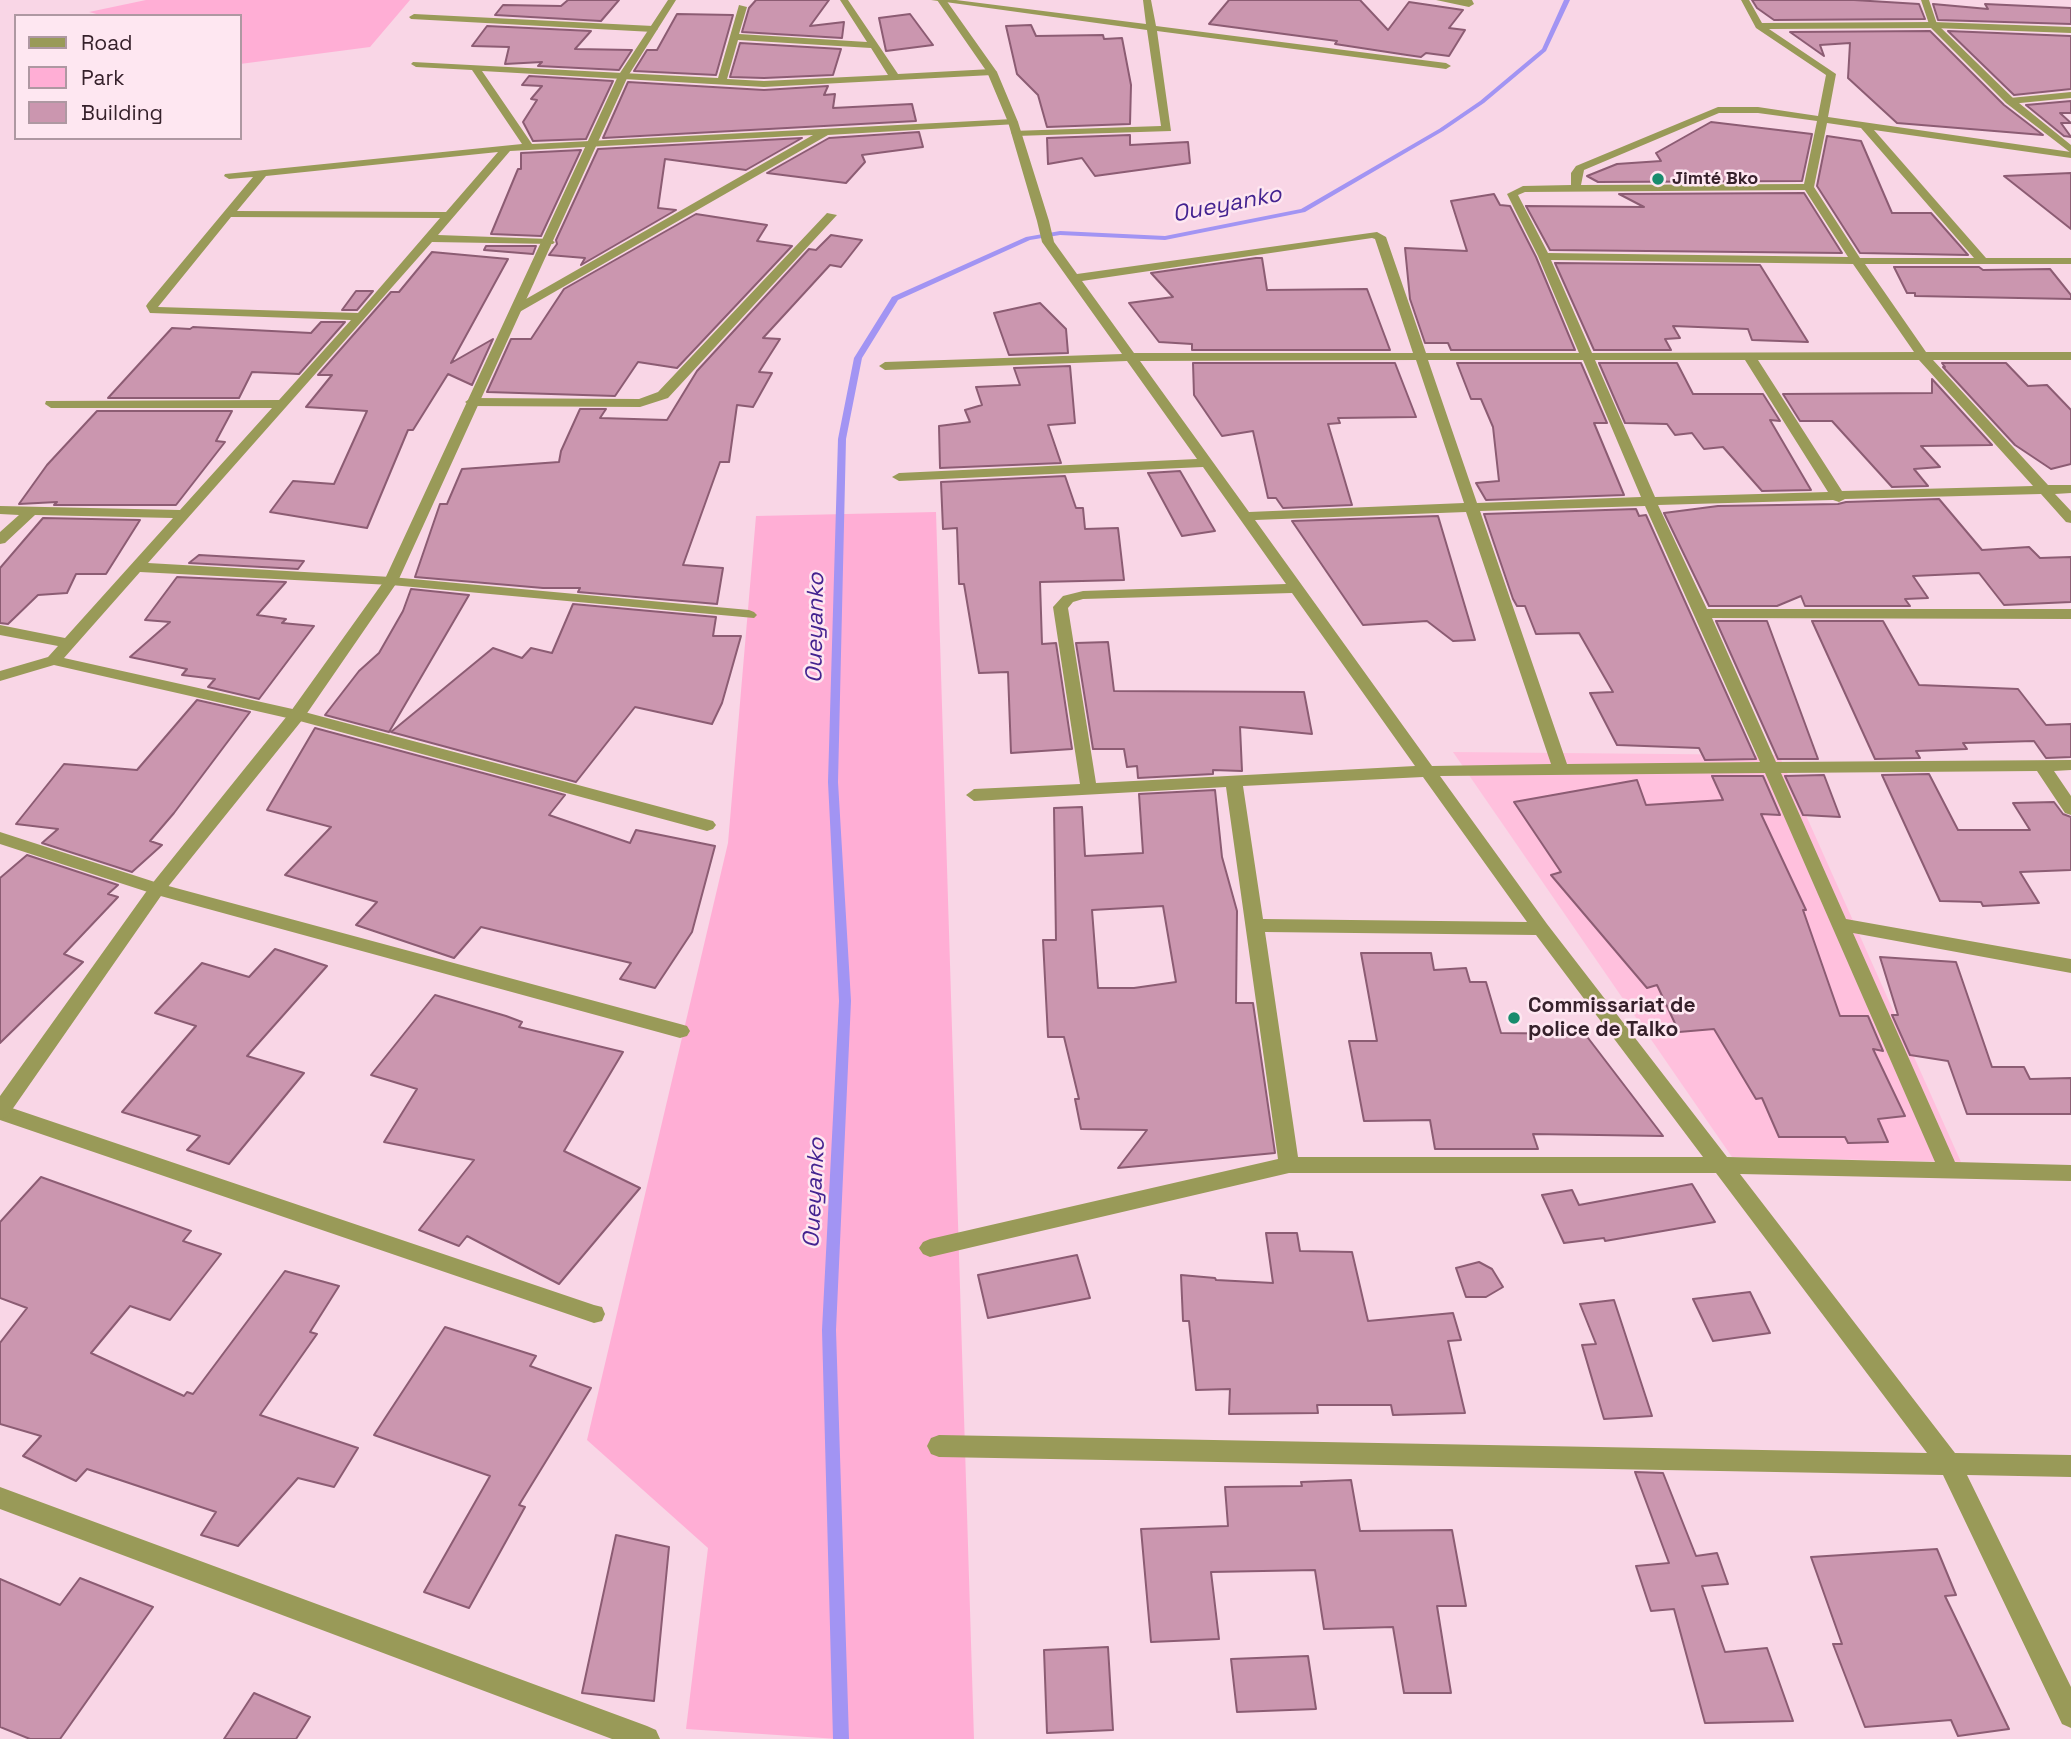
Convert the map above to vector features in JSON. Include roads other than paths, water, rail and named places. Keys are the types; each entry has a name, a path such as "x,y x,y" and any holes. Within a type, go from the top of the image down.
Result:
{"street":[{"path":"594,1314 0,1112 157,888 297,715 391,582 471,402 549,242 623,76 672,0"},
{"path":"844,0 895,77"},
{"path":"935,0 1446,65"},
{"path":"941,0 992,72 1014,127 1048,242 1425,771 1541,929 1951,1466 2071,1715"},
{"path":"229,176 507,148 593,143 826,132 1014,127 1167,129 1147,0"},
{"path":"1440,0 1469,4 1468,0"},
{"path":"1745,0 1759,26 1831,74 1809,187 1820,208 1923,356 2071,519"},
{"path":"1925,0 1933,25 2010,101 2071,153"},
{"path":"722,81 742,7"},
{"path":"414,17 653,29"},
{"path":"1759,26 1933,25 2071,30"},
{"path":"734,37 874,45"},
{"path":"416,64 764,84 992,72"},
{"path":"475,67 529,147"},
{"path":"2010,101 2071,95"},
{"path":"1576,190 1576,173 1580,169 1718,110 1758,110 1822,121 2071,153"},
{"path":"1866,127 1983,261"},
{"path":"516,310 826,132"},
{"path":"53,660 361,317 507,148"},
{"path":"262,173 152,306 154,310 361,317"},
{"path":"1809,187 1523,189 1512,194 1544,256 1649,500 1702,613 1949,1171"},
{"path":"227,215 448,215"},
{"path":"471,402 640,403 663,395 831,215"},
{"path":"1076,278 1373,234 1380,237 1561,770"},
{"path":"429,238 549,242"},
{"path":"1544,256 2071,261"},
{"path":"885,366 1129,356 2071,356"},
{"path":"1749,356 1839,498"},
{"path":"51,404 282,404"},
{"path":"898,477 1205,463"},
{"path":"1243,516 1649,500 1839,498 2071,489"},
{"path":"0,510 184,514"},
{"path":"0,540 31,511"},
{"path":"136,567 391,582 749,615"},
{"path":"1089,789 1060,607 1068,599 1083,595 1296,588"},
{"path":"1702,613 2071,614"},
{"path":"0,630 68,643"},
{"path":"0,676 53,660 297,715 707,825"},
{"path":"2042,765 2071,809"},
{"path":"974,795 1425,771 2071,765"},
{"path":"1234,782 1289,1165"},
{"path":"0,838 157,888 680,1031"},
{"path":"1840,924 2071,966"},
{"path":"1255,925 1541,929"},
{"path":"930,1248 1289,1165 1719,1165 2071,1173"},
{"path":"939,1446 1951,1466 2071,1466"},
{"path":"0,1498 647,1739"}],"waterway":[{"name":"Oueyanko","path":"841,1739 829,1330 845,1001 833,782 842,439 858,358 895,299 1028,238 1060,233 1165,238 1303,211 1441,130 1482,102 1544,50 1567,0"}],"place":[{"name":"Jimté Bko","path":"1658,179"},
{"name":"Commissariat de police de Talko","path":"1514,1018"}]}
